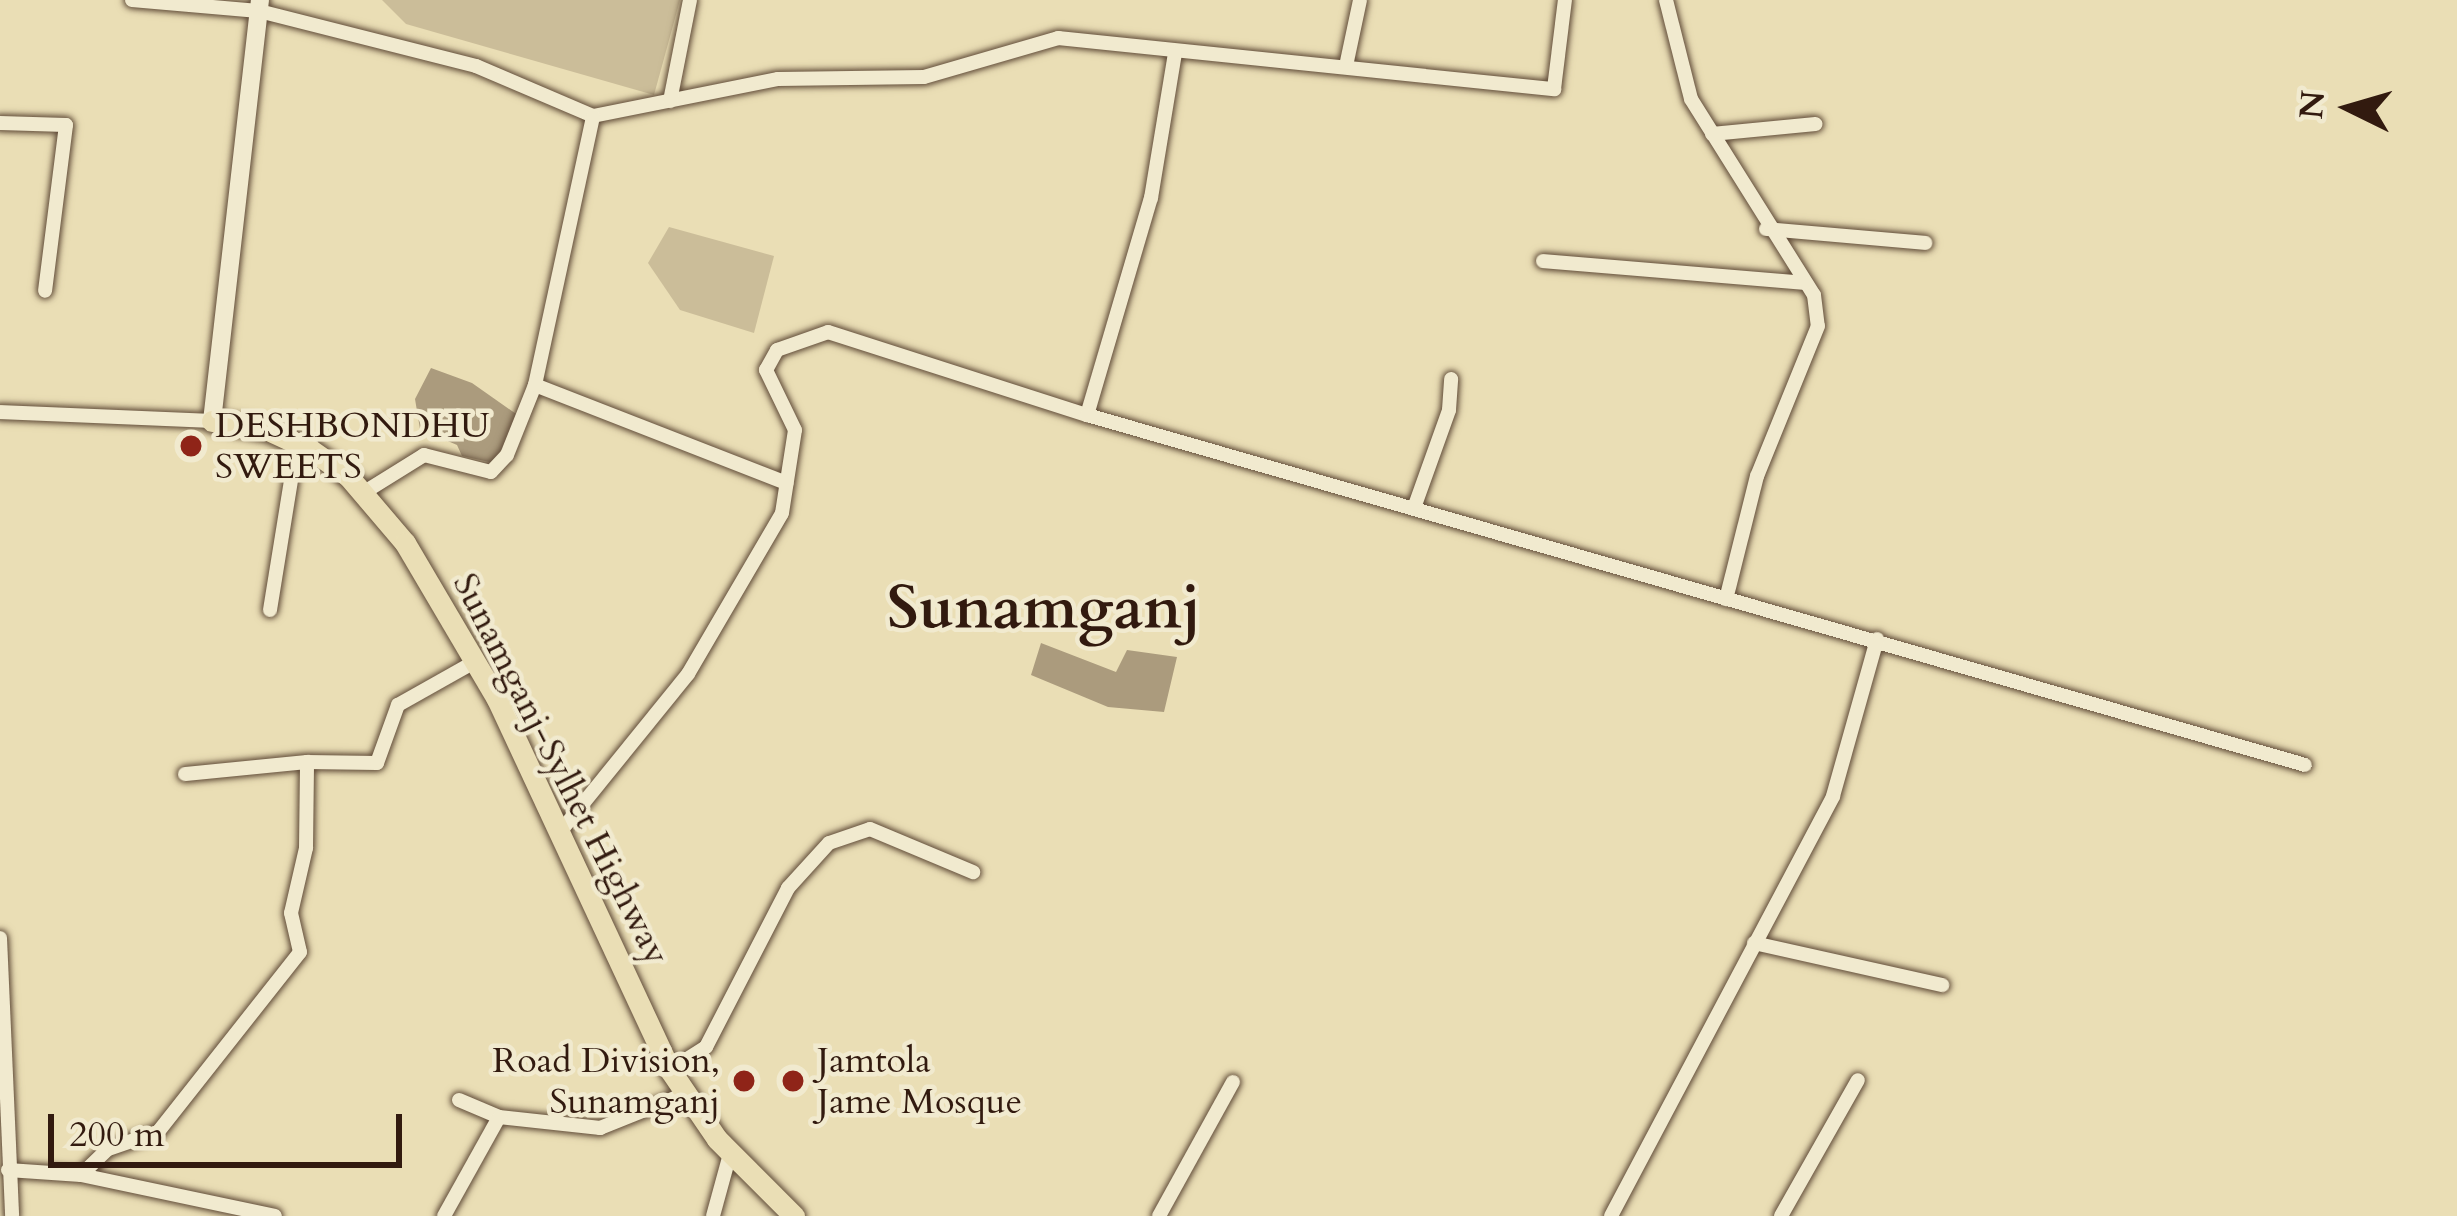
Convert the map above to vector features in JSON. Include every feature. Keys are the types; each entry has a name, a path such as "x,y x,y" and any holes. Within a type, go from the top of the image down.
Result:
{"main road":[{"path":"212,421 260,6"},
{"name":"Sunamganj-Sylhet Highway","path":"212,421 298,443 363,493 437,590 560,832 670,1070 730,1154 794,1216"}],"street":[{"path":"132,0 260,6 476,67 593,116 778,79 925,76 1058,38 1175,53 1260,53 1554,89 1565,0"},
{"path":"670,101 690,0"},
{"path":"1346,66 1360,0"},
{"path":"1666,0 1690,99 1766,229 1805,283 1819,326 1757,476 1726,599"},
{"path":"1087,415 1151,198 1175,53"},
{"path":"363,493 424,455 498,468 535,385 593,116"},
{"path":"0,123 66,125 45,291"},
{"path":"1712,134 1816,124"},
{"path":"1766,229 1925,243"},
{"path":"1543,261 1805,283"},
{"path":"560,832 688,674 782,513 795,430 766,370 777,350 828,332 1087,415 2305,765"},
{"path":"1414,508 1449,410 1451,379"},
{"path":"535,385 787,483"},
{"path":"0,412 212,421"},
{"path":"270,610 298,443"},
{"path":"1613,1216 1833,796 1877,639"},
{"path":"185,774 307,762 377,764 398,705 476,661"},
{"path":"81,1174 108,1149 158,1132 300,952 291,913 306,848 307,762"},
{"path":"670,1070 706,1047 788,888 829,843 869,829 973,872"},
{"path":"0,938 12,1216"},
{"path":"1754,943 1942,985"},
{"path":"1781,1216 1858,1080"},
{"path":"1159,1216 1233,1082"},
{"path":"459,1100 499,1117 600,1127 685,1094"},
{"path":"444,1216 499,1117"},
{"path":"713,1216 730,1154"},
{"path":"8,1170 81,1174 275,1216"}],"shaded area":[{"path":"382,0 680,0 654,95 406,24"},
{"path":"669,227 774,256 754,333 680,310 648,263"},
{"path":"431,368 472,383 519,416 494,463 462,456 457,445 420,429 415,399"},
{"path":"1041,643 1116,672 1127,650 1177,657 1164,712 1108,707 1031,675"}],"place":[{"name":"DESHBONDHU SWEETS","path":"191,446"},
{"name":"Road Division, Sunamganj","path":"744,1081"},
{"name":"Jamtola Jame Mosque","path":"793,1081"}],"district":[{"name":"Sunamganj","path":"1044,608"}]}
